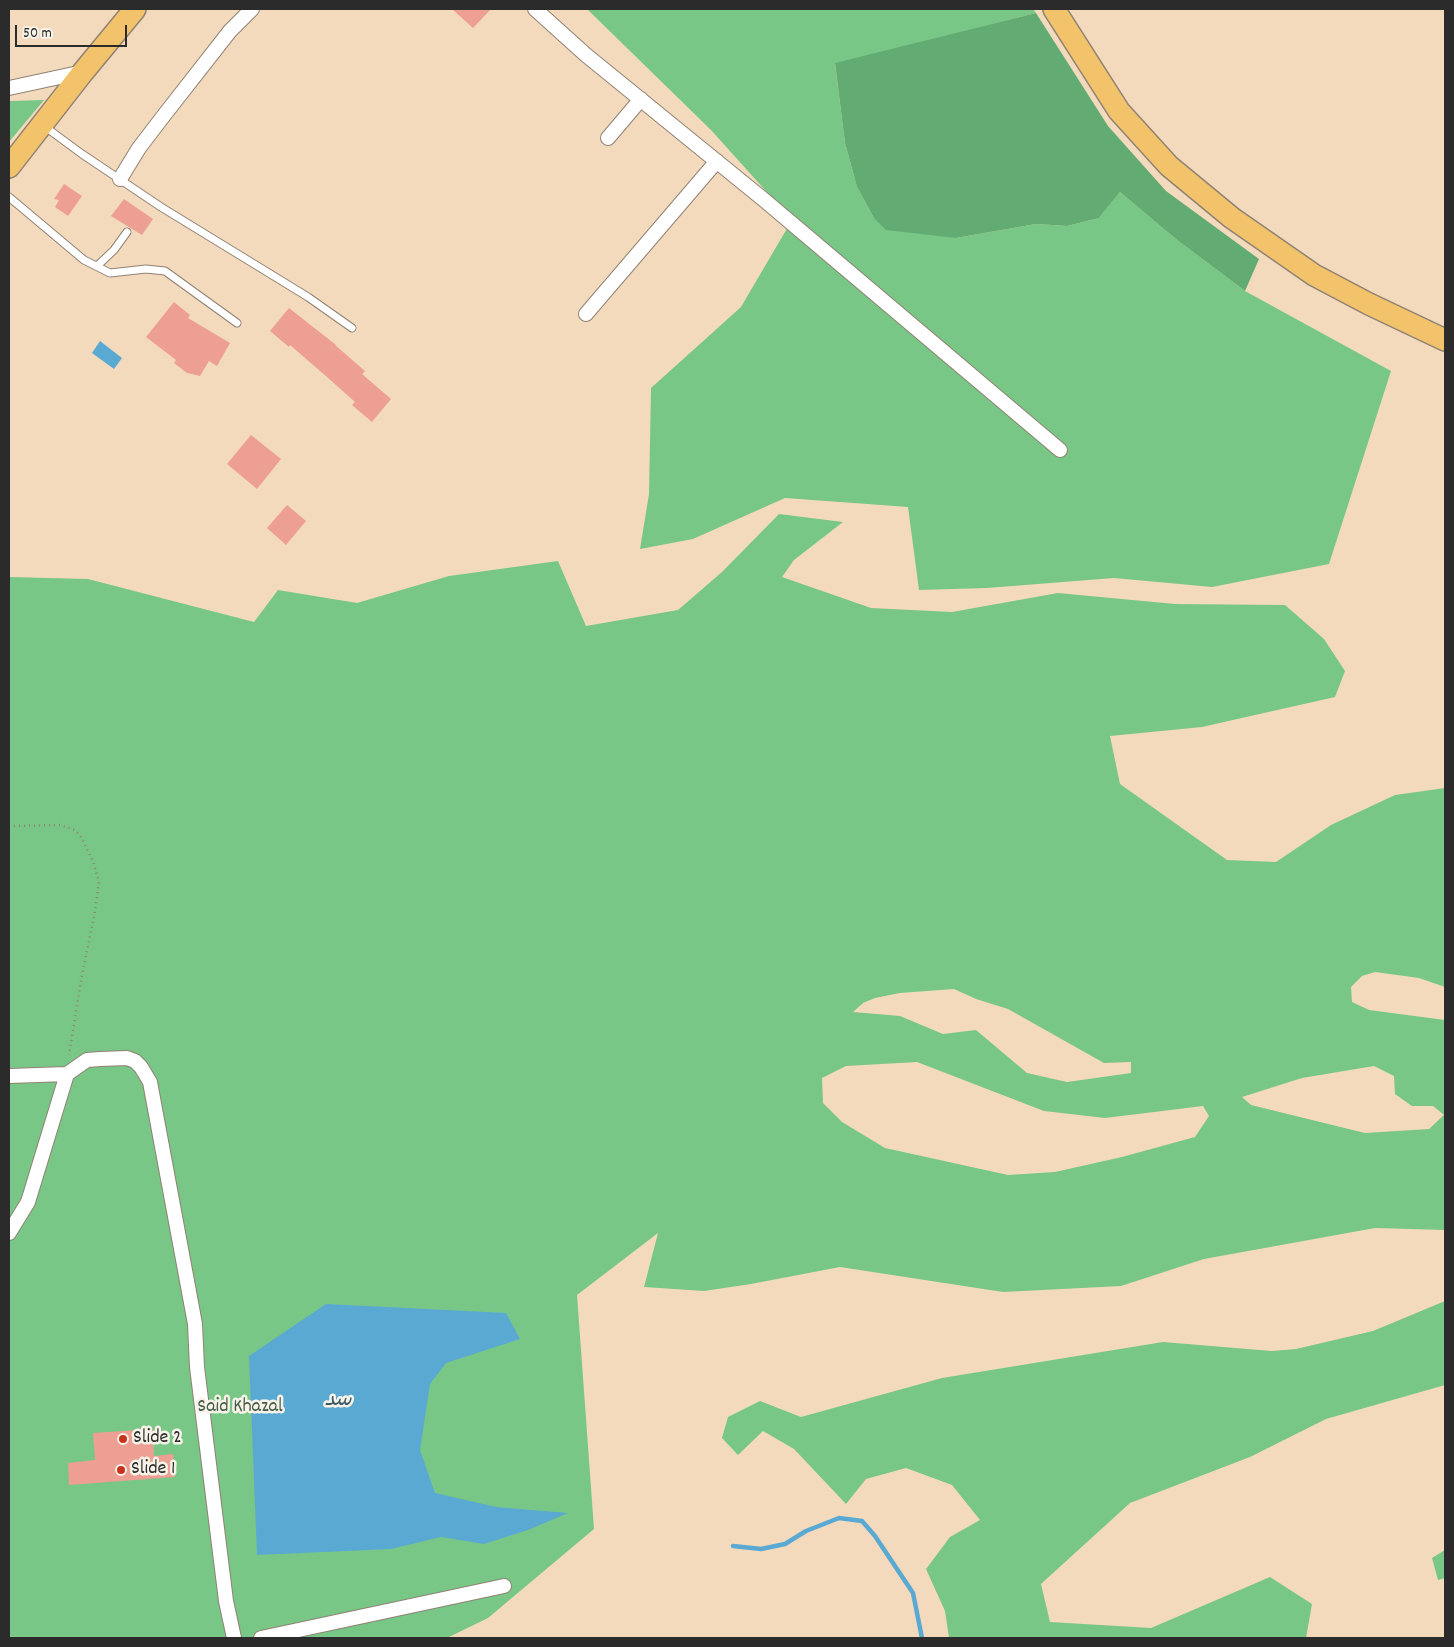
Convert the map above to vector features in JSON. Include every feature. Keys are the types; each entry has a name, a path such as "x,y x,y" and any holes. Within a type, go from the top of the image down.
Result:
{"main road":[{"path":"9,167 135,9"},
{"path":"1054,9 1119,111 1169,166 1232,218 1314,275 1369,304 1445,340"}],"street":[{"path":"120,179 139,148 171,106 230,31 252,9"},
{"path":"535,9 586,54 717,161 1060,450"},
{"path":"9,88 83,72"},
{"path":"608,138 641,99"},
{"path":"586,314 717,161"},
{"path":"9,1076 67,1074 87,1060 127,1058 135,1061 141,1067 150,1082 195,1324 198,1367 226,1602 234,1638"},
{"path":"9,1233 28,1202 67,1074"},
{"path":"260,1638 504,1586"}],"lane":[{"path":"42,124 161,208 308,297 352,328"},
{"path":"9,197 84,260 110,273 146,269 165,271 237,323"},
{"path":"97,266 114,250 127,232"}],"path":[{"path":"9,826 60,825 75,830 81,837 93,861 99,882 67,1074"}],"green space":[{"path":"587,9 1033,9 1036,13 835,64 845,143 857,187 874,218 956,238 1036,224 1067,226 1099,218 1120,192 1177,240 1245,291 1391,371 1329,564 1212,587 1114,578 987,588 919,590 908,507 785,498 693,539 640,549 649,494 651,388 741,307 792,220 711,130"},
{"path":"1036,13 1108,126 1166,191 1259,259 1245,291 1177,240 1120,192 1099,218 1067,226 1036,224 956,238 886,230 874,218 857,187 845,143 835,63"},
{"path":"44,100 9,142 9,101"},
{"name":"Said Khazal","path":"779,514 843,522 794,560 782,577 871,608 952,612 1058,593 1175,604 1285,605 1324,639 1345,671 1335,697 1202,727 1110,736 1120,784 1227,860 1276,862 1331,825 1395,795 1445,788 1445,987 1419,978 1375,972 1362,976 1351,987 1352,1002 1369,1010 1445,1020 1445,1230 1375,1228 1204,1259 1121,1286 1003,1292 840,1267 704,1291 644,1287 658,1233 577,1295 594,1529 488,1618 447,1638 9,1638 9,577 88,579 254,622 278,590 357,603 449,576 558,561 586,626 678,610 722,572","holes":["954,989 976,999 1008,1009 1104,1063 1131,1062 1131,1073 1067,1082 1027,1073 976,1030 943,1034 900,1016 853,1012 863,1003 875,998 900,993","917,1062 1044,1111 1105,1118 1203,1106 1209,1116 1195,1137 1122,1157 1055,1172 1008,1175 885,1148 842,1122 823,1103 822,1078 846,1066","1374,1066 1394,1076 1395,1094 1412,1106 1433,1106 1444,1115 1429,1129 1365,1133 1251,1105 1242,1097 1302,1078"]},
{"path":"1445,1301 1445,1385 1326,1419 1250,1457 1130,1503 1041,1584 1050,1622 1151,1628 1270,1577 1312,1604 1306,1638 949,1638 945,1611 926,1569 950,1537 980,1520 952,1485 906,1468 866,1479 846,1504 794,1449 763,1431 738,1455 722,1438 728,1417 760,1401 801,1417 942,1378 1163,1342 1272,1351 1296,1349 1373,1331"},
{"path":"1445,1550 1445,1578 1438,1580 1432,1558"}],"water":[{"path":"100,341 122,358 114,369 92,353"},
{"name":"سد","path":"326,1304 506,1313 520,1339 446,1363 430,1384 420,1450 435,1493 496,1507 568,1513 528,1530 484,1544 441,1537 391,1549 257,1555 249,1356"}],"building":[{"path":"452,9 491,9 473,28"},
{"path":"64,184 82,196 68,216 55,207 59,200 54,199"},
{"path":"124,199 153,219 142,235 111,216"},
{"path":"174,302 190,315 188,318 230,343 217,366 209,361 200,376 187,373 174,363 176,360 146,337"},
{"path":"289,308 336,345 365,371 362,374 391,399 372,422 352,405 355,402 327,377 290,345 289,347 270,331"},
{"path":"251,435 281,459 257,489 227,464"},
{"path":"287,505 306,521 286,545 267,528"},
{"path":"153,1429 154,1456 173,1454 175,1477 69,1485 68,1463 95,1460 93,1433"}],"waterway":[{"path":"733,1546 761,1549 785,1544 806,1531 839,1518 862,1521 875,1536 913,1593 922,1638"}],"place":[{"name":"Slide 2","path":"123,1439"},
{"name":"Slide 1","path":"121,1470"}]}
